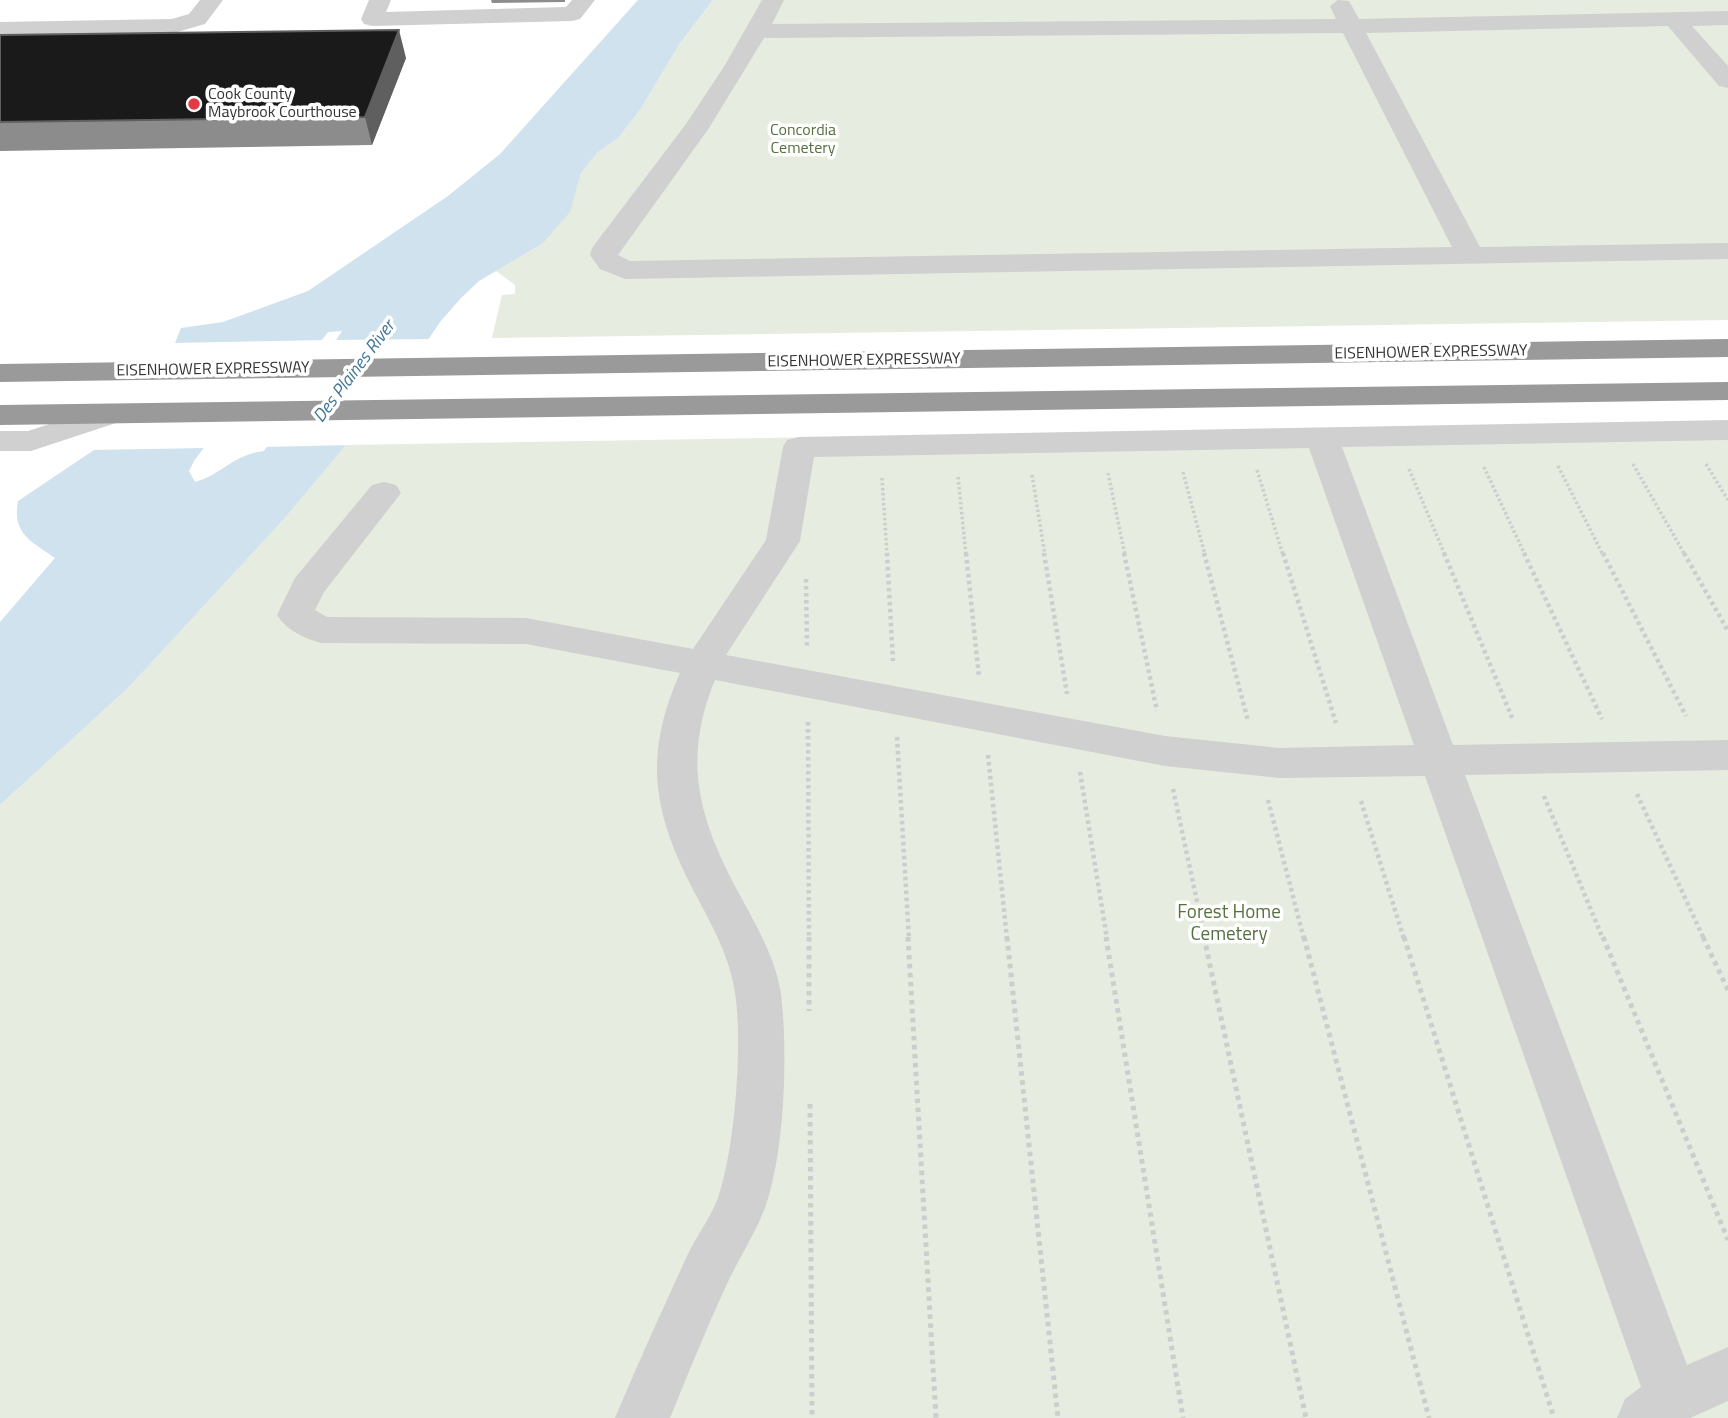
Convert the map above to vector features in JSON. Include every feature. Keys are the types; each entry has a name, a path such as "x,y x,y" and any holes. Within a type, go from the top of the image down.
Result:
{"highway":[{"name":"EISENHOWER EXPRESSWAY","path":"0,373 1728,348"},
{"path":"0,415 1728,391"}],"lane":[{"path":"0,29 174,26 197,19 212,0"},
{"path":"380,0 372,19 572,14 584,0"},
{"path":"773,0 757,31 661,179 606,248 604,255 610,263 625,270 1728,251"},
{"path":"1337,0 1471,256"},
{"path":"757,31 1352,26 1728,18"},
{"path":"1674,19 1728,81"},
{"path":"0,442 31,441 111,414"},
{"path":"642,1418 708,1268 741,1205 755,1146 760,1054 758,993 745,946 696,851 684,818 677,779 677,740 688,698 702,665 722,630 783,541 790,516 799,447 1728,430"},
{"path":"1322,438 1441,762 1658,1408 1728,1374"},
{"path":"384,493 308,587 295,615 321,630 526,631 1166,751 1258,761 1441,762 1717,755"}],"path":[{"path":"1616,432 1728,631"},
{"path":"1541,434 1717,755"},
{"path":"1469,435 1728,990"},
{"path":"1396,436 1728,1240"},
{"path":"1247,439 1554,1418"},
{"path":"1174,440 1429,1418"},
{"path":"1101,442 1306,1418"},
{"path":"1027,443 1183,1418"},
{"path":"954,444 1058,1418"},
{"path":"880,446 936,1418"},
{"path":"772,559 805,559 809,1017"},
{"path":"810,1100 811,1418"}],"green space":[{"name":"Concordia Cemetery","path":"713,0 1728,0 1728,320 492,338 502,295 515,294 515,285 496,271 542,244 575,191 581,173 597,153 618,138 640,110 680,43"},
{"name":"Forest Home Cemetery","path":"1728,422 1728,1418 0,1418 0,805 128,688 284,519 346,445"}],"water":[{"name":"Des Plaines River","path":"638,0 713,0 680,43 640,110 618,138 597,153 581,173 570,212 542,244 479,281 461,298 440,322 378,414 346,445 284,519 128,688 0,805 0,622 55,558 25,536 18,521 18,501 94,450 175,343 181,328 223,322 308,291 448,196 500,154","holes":["342,331 264,451 244,456 213,475 195,482 189,471 223,423 267,376 286,360 318,343 328,332"]}],"pier":[{"path":"434,339 381,417 351,445 263,447 332,340"},
{"path":"326,340 322,347 284,365 239,406 208,448 87,450 171,343"}],"building":[{"name":"Cook County Maybrook Courthouse","path":"399,30 365,117 0,122 0,35"}],"place":[{"name":"Cook County Maybrook Courthouse","path":"194,104"}]}
